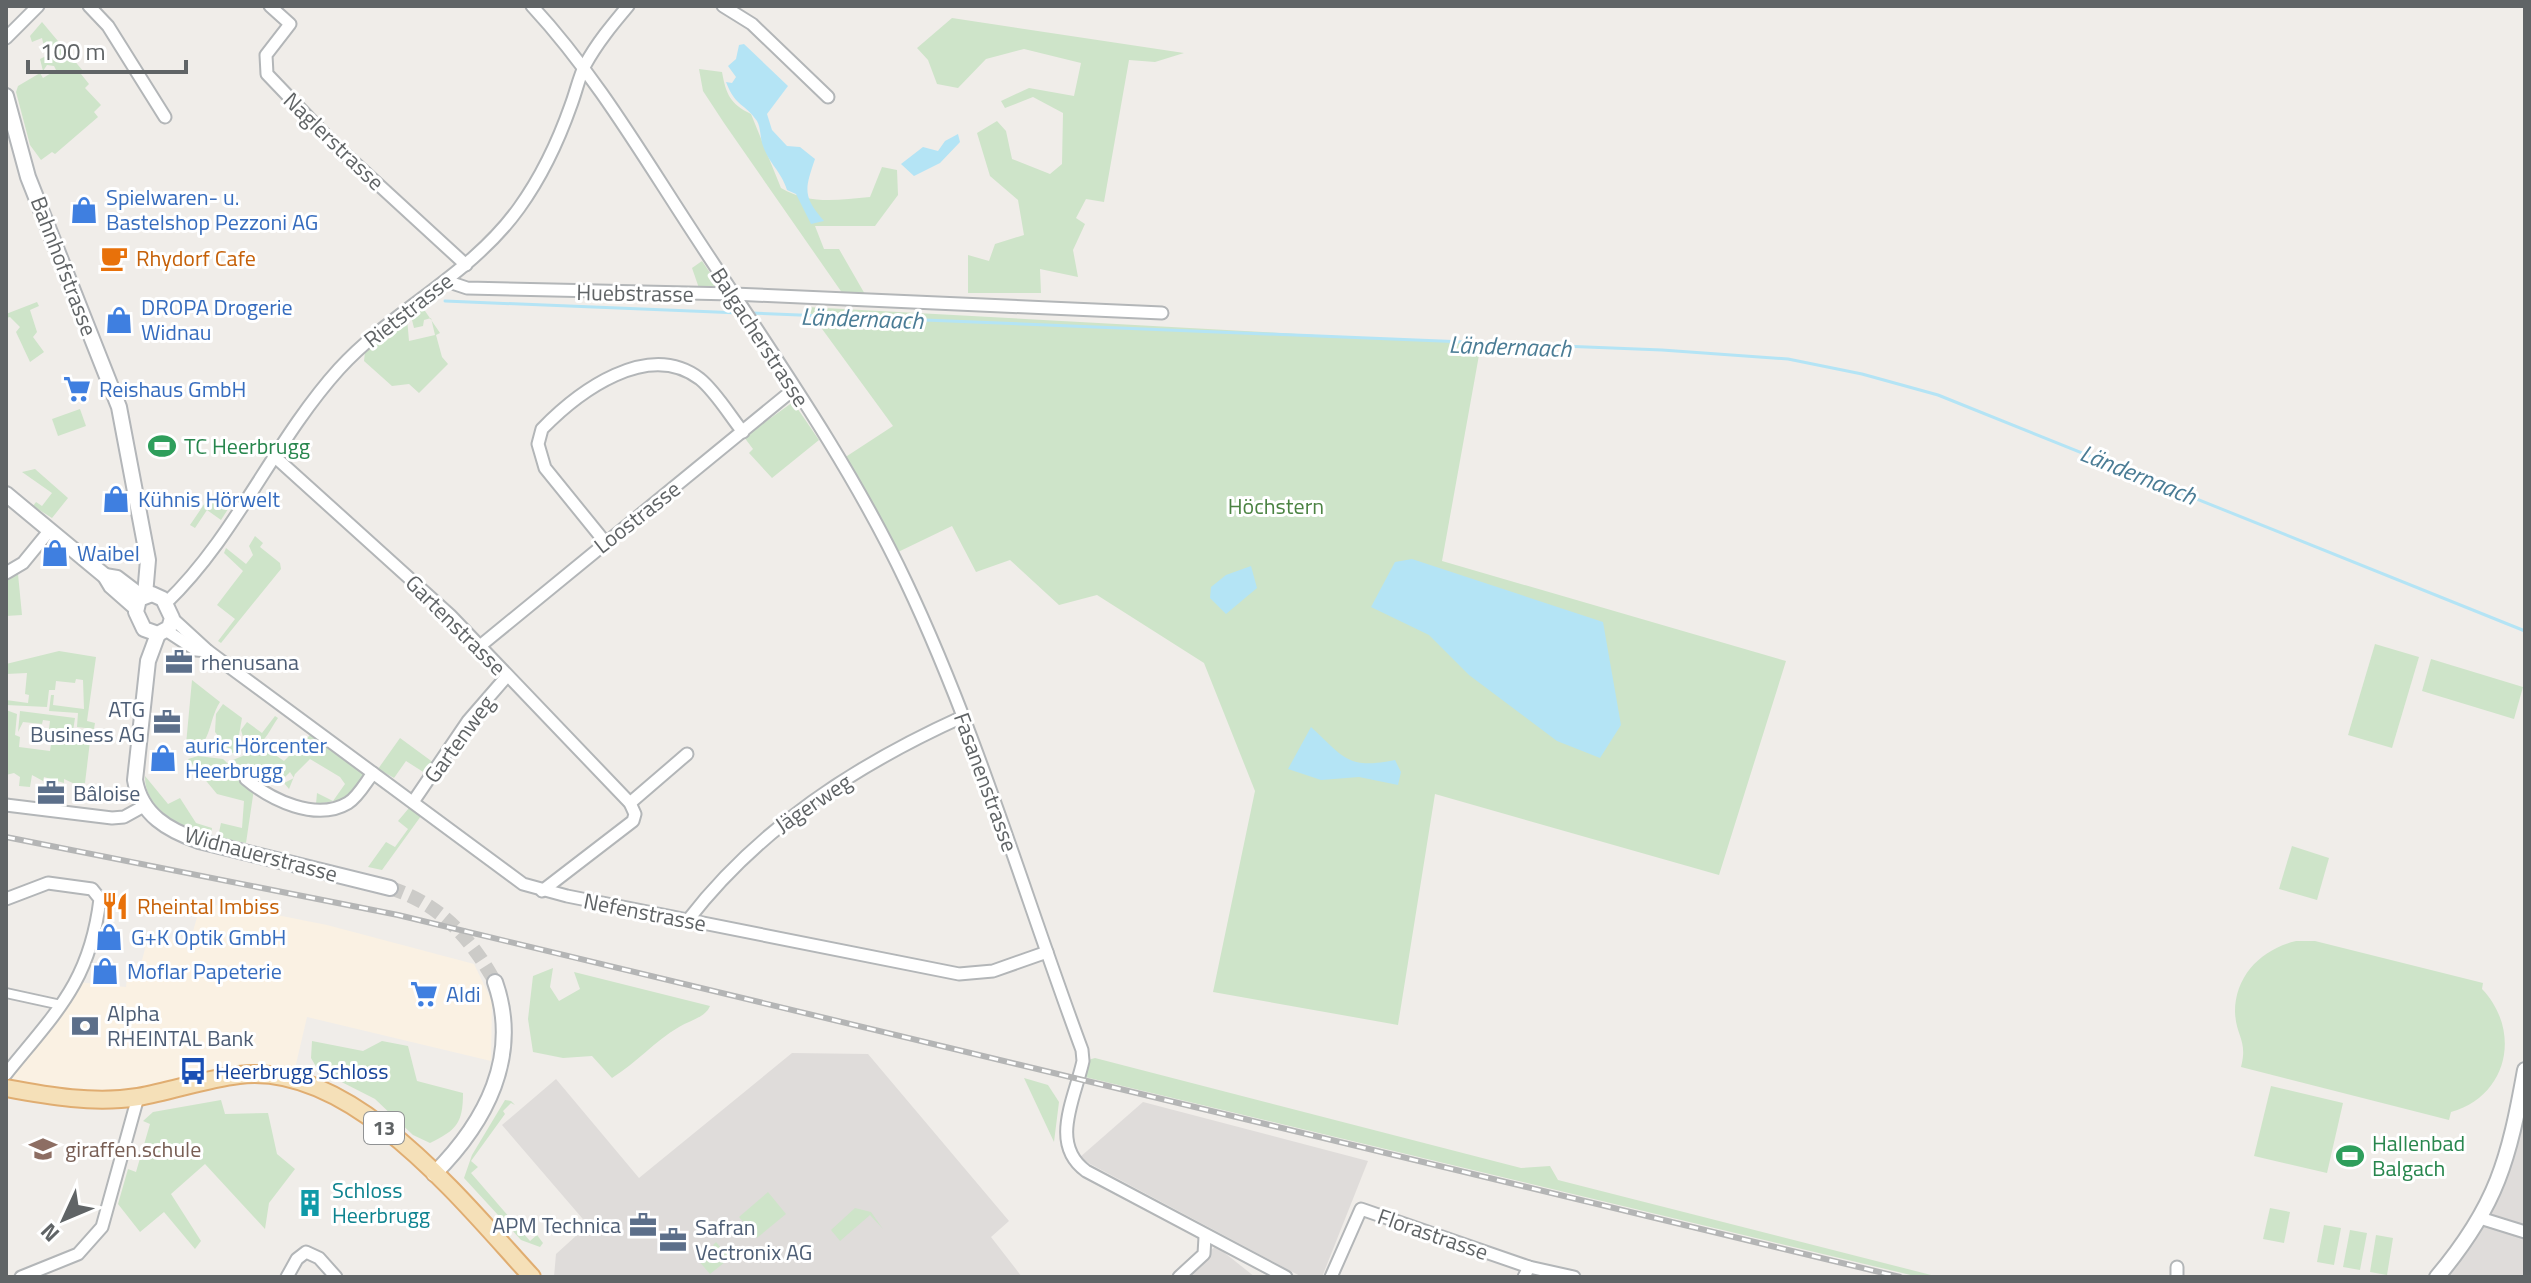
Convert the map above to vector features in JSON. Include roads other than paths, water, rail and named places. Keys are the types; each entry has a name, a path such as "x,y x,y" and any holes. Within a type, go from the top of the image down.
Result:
{"main road":[{"name":"Bahnhofstrasse","path":"6,96 28,177 119,407 127,435 149,576 149,600"},
{"path":"6,494 105,576 117,578 149,600 160,628 148,661 135,780 144,806"},
{"path":"149,600 160,628"},
{"name":"Widnauerstrasse","path":"144,806 181,835 390,888"},
{"path":"434,1174 475,1127 496,1084 504,1021 495,982"},
{"path":"2437,1277 2480,1218 2508,1158 2525,1070"},
{"name":"13","path":"6,1088 85,1099 138,1097 242,1074 293,1077 341,1096 364,1110 434,1174 532,1277"}],"street":[{"path":"6,38 38,6"},
{"path":"89,6 108,26 165,117"},
{"name":"Naglerstrasse","path":"270,6 290,24 266,55 264,65 267,74 332,142 466,265"},
{"name":"Balgacherstrasse","path":"532,6 584,68 752,323 878,529 921,614"},
{"name":"Rietstrasse","path":"149,600 227,527 274,456 340,368 392,318 446,281 501,231 540,177 584,68 628,6"},
{"path":"723,6 752,24 828,97"},
{"name":"Huebstrasse","path":"446,281 467,288 1162,313"},
{"path":"605,542 540,457 542,429 555,416 609,377 638,368 663,367 683,370 701,380 743,432"},
{"name":"Loostrasse","path":"480,646 794,389"},
{"name":"Gartenstrasse","path":"274,456 450,615 630,803"},
{"path":"6,573 23,563 50,530"},
{"name":"Fasanenstrasse","path":"921,614 962,717 1047,952"},
{"name":"Nefenstrasse","path":"160,628 196,650 208,651 523,884 542,891 959,974 993,971 1047,952"},
{"name":"Gartenweg","path":"413,802 468,721 507,676"},
{"name":"Jägerweg","path":"688,920 731,867 767,834 899,745 962,717"},
{"path":"542,891 633,821 635,814 630,803 687,754"},
{"path":"246,779 282,803 300,807 337,807 353,799 373,773"},
{"path":"6,805 112,818 124,817 144,806"},
{"path":"6,899 48,883 92,889 98,894 97,926 78,982 6,1074"},
{"path":"1047,952 1082,1050 1083,1061 1065,1139 1071,1158 1086,1171 1264,1272 1286,1277"},
{"path":"6,993 61,1005"},
{"path":"21,1277 78,1254 102,1227 138,1097"},
{"name":"Florastrasse","path":"1331,1277 1361,1209 1526,1272"},
{"path":"2480,1218 2525,1232"},
{"path":"1179,1277 1204,1254 1205,1237"},
{"path":"287,1277 297,1259 306,1252 319,1258 336,1277"},
{"path":"1526,1272 1574,1277"}],"water":[{"path":"744,44 788,86 767,114 772,130 787,146 800,147 815,159 808,192 812,205 824,221 811,224 796,194 787,190 766,153 757,121 737,101 726,82 732,83 736,77 728,66 736,59 739,45"},
{"path":"958,134 960,142 940,163 914,176 901,164 923,147 938,151 945,141"},
{"path":"1412,559 1603,622 1621,725 1600,758 1557,741 1469,675 1429,635 1371,607 1395,562"},
{"path":"1251,566 1257,588 1226,614 1210,598 1211,587 1226,575"},
{"path":"1311,727 1339,753 1356,762 1395,760 1401,772 1398,785 1359,777 1321,780 1288,769"}],"waterway":[{"name":"Ländernaach","path":"445,301 740,313"},
{"name":"Ländernaach","path":"752,313 1662,350 1788,359 1862,374 1938,395 2525,631"}],"tunnel":[{"path":"390,888 424,903 452,924 495,982"}],"railway":[{"path":"6,837 398,915 1900,1277"}],"place":[{"name":"Spielwaren- u. Bastelshop Pezzoni AG","path":"84,210"},
{"name":"Rhydorf Cafe","path":"114,258"},
{"name":"DROPA Drogerie Widnau","path":"119,320"},
{"name":"Reishaus GmbH","path":"77,389"},
{"name":"TC Heerbrugg","path":"162,446"},
{"name":"Kühnis Hörwelt","path":"116,499"},
{"name":"Waibel","path":"55,553"},
{"name":"rhenusana","path":"179,662"},
{"name":"ATG Business AG","path":"167,722"},
{"name":"auric Hörcenter Heerbrugg","path":"163,758"},
{"name":"Bâloise","path":"51,793"},
{"name":"Rheintal Imbiss","path":"115,906"},
{"name":"G+K Optik GmbH","path":"109,937"},
{"name":"Moflar Papeterie","path":"105,971"},
{"name":"Aldi","path":"424,994"},
{"name":"Alpha RHEINTAL Bank","path":"85,1026"},
{"name":"Heerbrugg Schloss","path":"193,1071"},
{"name":"giraffen.schule","path":"43,1149"},
{"name":"Hallenbad Balgach","path":"2350,1156"},
{"name":"Schloss Heerbrugg","path":"310,1203"},
{"name":"APM Technica","path":"643,1225"},
{"name":"Safran Vectronix AG","path":"673,1240"}],"park label":[{"name":"Höchstern","path":"1276,506"}]}
